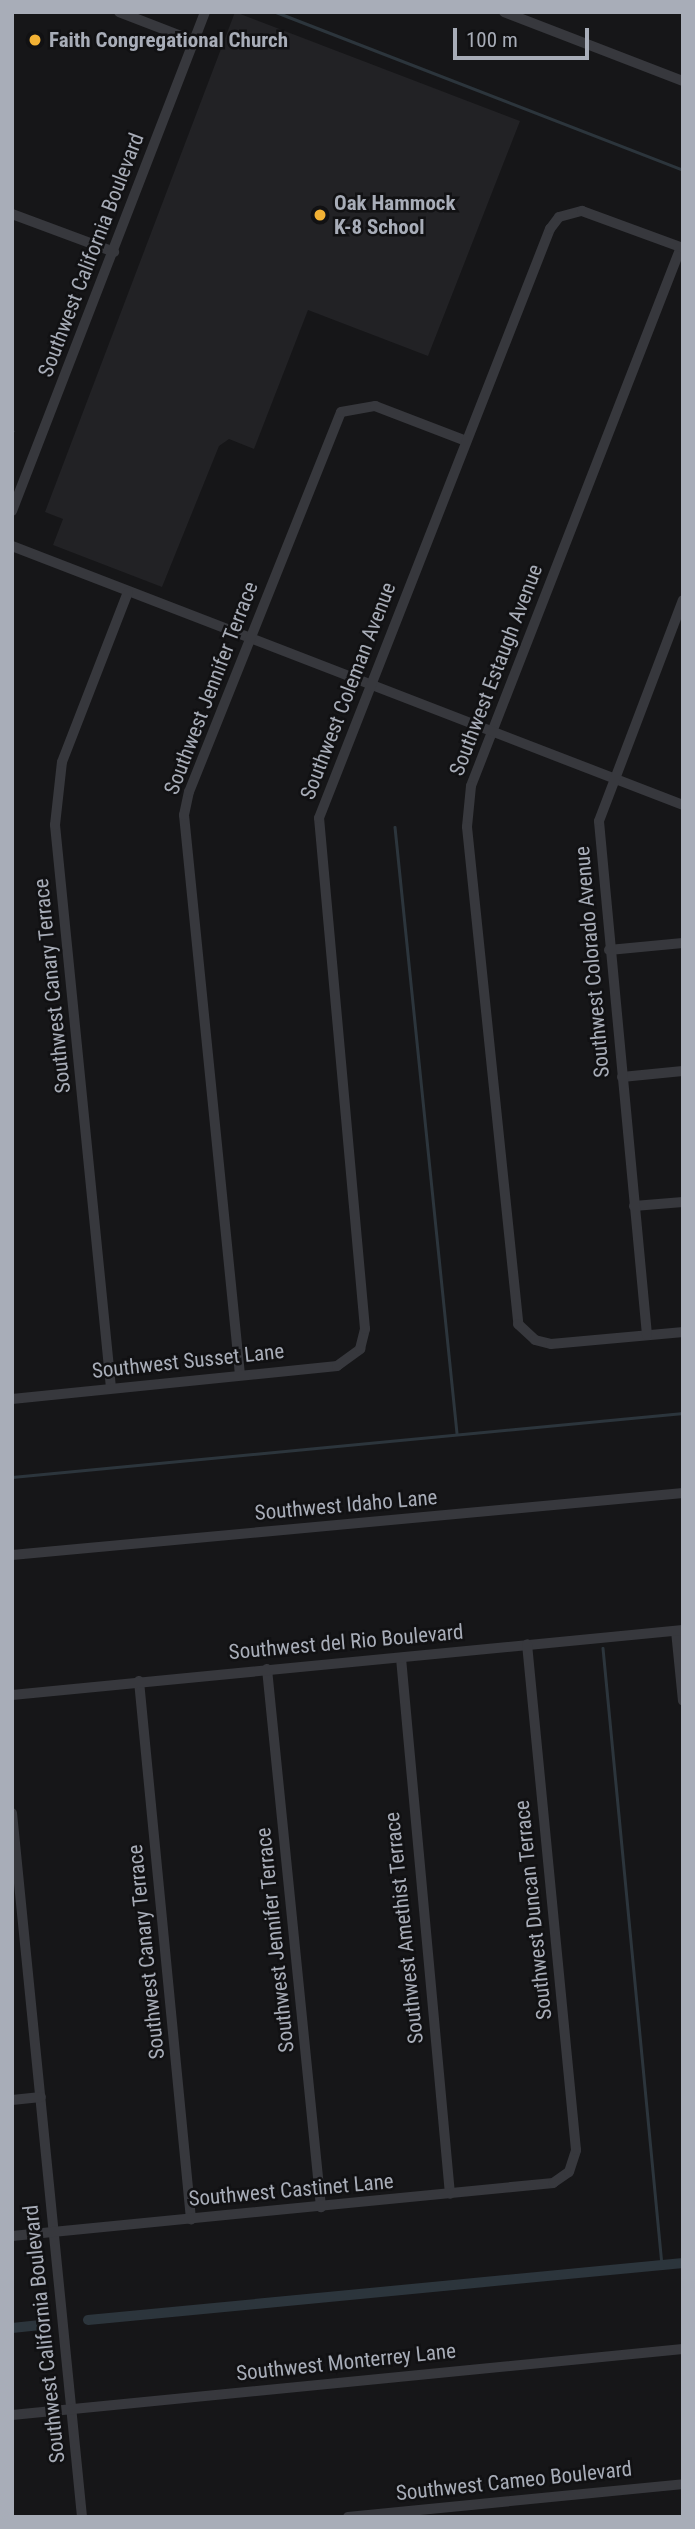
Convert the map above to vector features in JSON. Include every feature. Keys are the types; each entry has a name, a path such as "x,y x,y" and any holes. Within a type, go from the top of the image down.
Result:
{"street":[{"path":"119,12 194,41"},
{"name":"Southwest California Boulevard","path":"12,511 205,12"},
{"path":"504,12 683,81"},
{"name":"Southwest Coleman Avenue","path":"360,1349 365,1329 317,840 319,818 546,237 559,217 582,211 682,247"},
{"path":"12,214 114,252"},
{"name":"Southwest Estaugh Avenue","path":"647,1335 551,1344 526,1335 514,1311 467,827 471,786 682,247"},
{"name":"Southwest Jennifer Terrace","path":"240,1375 184,815 250,639 341,412 375,406 466,441"},
{"path":"12,546 490,735 612,782 683,805"},
{"name":"Southwest Canary Terrace","path":"111,1388 55,825 62,762 128,592"},
{"name":"Southwest Colorado Avenue","path":"647,1335 599,821 683,600"},
{"path":"609,950 683,943"},
{"path":"622,1077 683,1071"},
{"path":"634,1206 683,1202"},
{"path":"647,1335 683,1332"},
{"name":"Southwest Susset Lane","path":"12,1399 337,1366 360,1349"},
{"name":"Southwest Idaho Lane","path":"12,1555 683,1493"},
{"path":"680,1631 683,1700"},
{"name":"Southwest del Rio Boulevard","path":"12,1695 680,1631"},
{"name":"Southwest Duncan Terrace","path":"527,1644 576,2150 569,2172"},
{"name":"Southwest Amethist Terrace","path":"401,1658 450,2194"},
{"name":"Southwest Jennifer Terrace","path":"267,1669 321,2207"},
{"name":"Southwest Canary Terrace","path":"139,1681 191,2219"},
{"name":"Southwest California Boulevard","path":"12,1813 25,1975 41,2097 82,2517"},
{"path":"12,1976 25,1975"},
{"path":"12,2100 41,2097"},
{"name":"Southwest Castinet Lane","path":"12,2236 553,2183 569,2172"},
{"name":"Southwest Monterrey Lane","path":"12,2414 683,2349"},
{"name":"Southwest Cameo Boulevard","path":"348,2517 683,2484"}],"shaded area":[{"name":"Oak Hammock K-8 School","path":"235,12 520,121 428,356 308,310 254,449 229,439 219,446 162,587 53,545 63,519 45,512"}],"waterway":[{"path":"276,12 683,170"},
{"path":"395,827 457,1433"},
{"path":"12,1477 683,1413"},
{"path":"603,1648 662,2265"},
{"path":"88,2320 683,2263"},
{"path":"12,2328 43,2325"}],"place":[{"name":"Faith Congregational Church","path":"35,40"},
{"name":"Oak Hammock K-8 School","path":"320,215"}]}
